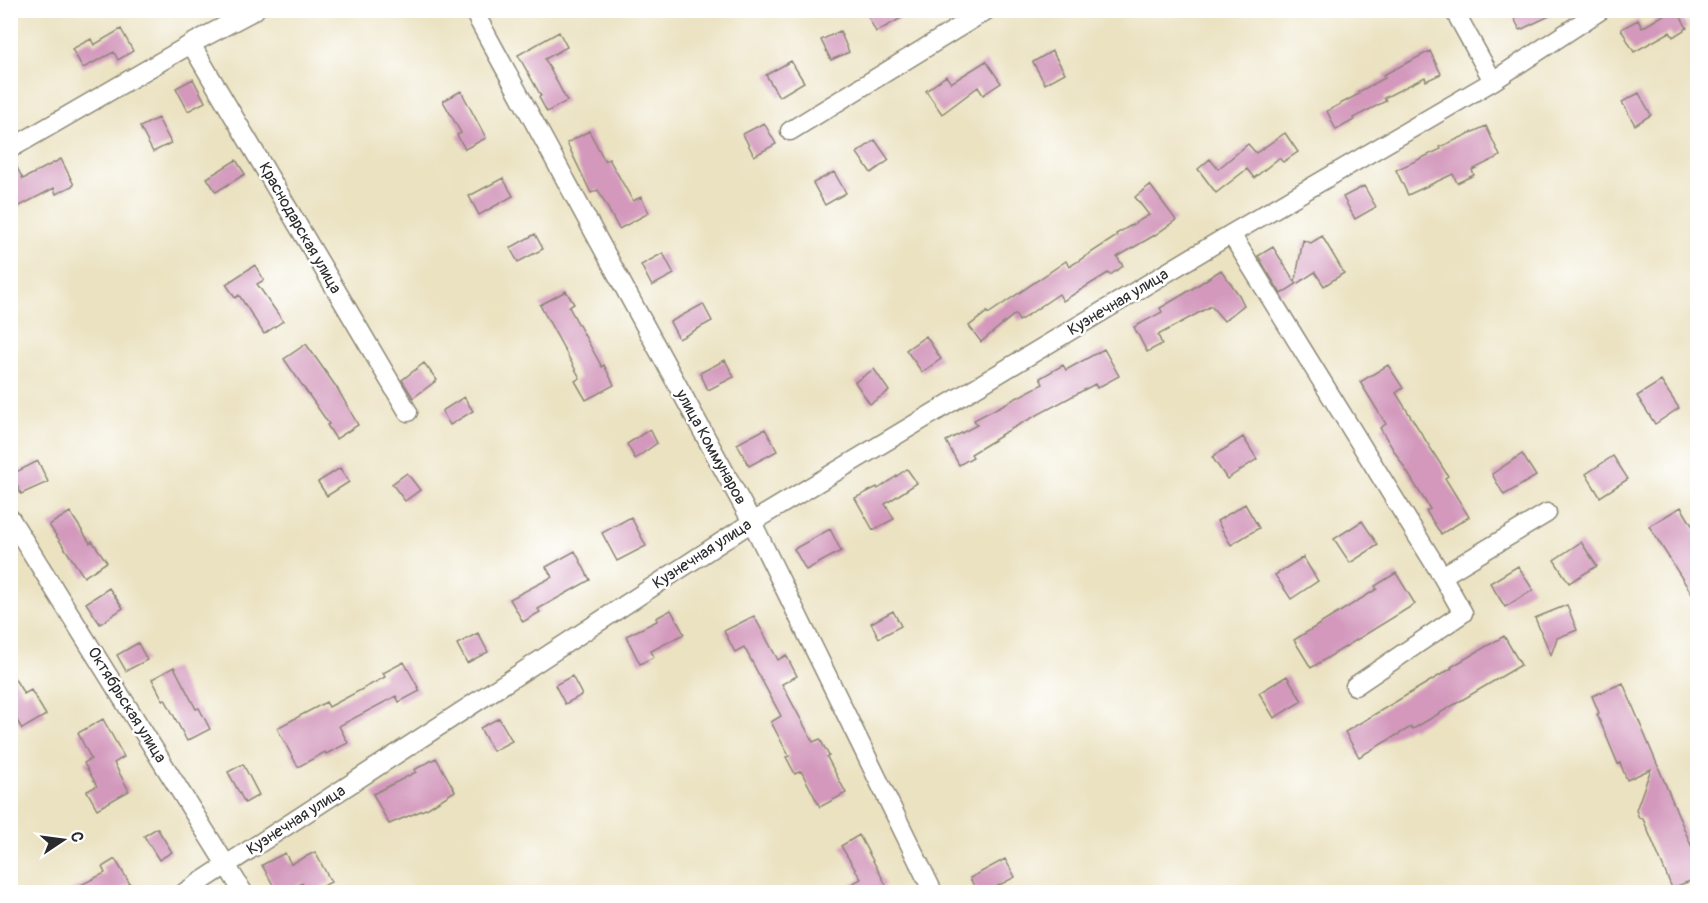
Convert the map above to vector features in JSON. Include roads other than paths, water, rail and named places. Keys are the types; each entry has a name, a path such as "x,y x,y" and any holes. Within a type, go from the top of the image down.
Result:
{"street":[{"path":"10,149 191,44 255,10"},
{"name":"улица Коммунаров","path":"473,10 752,522 933,892"},
{"path":"790,131 987,10"},
{"path":"1454,10 1493,81"},
{"name":"Кузнечная улица","path":"185,892 752,522 1231,234 1493,81 1600,10"},
{"name":"Краснодарская улица","path":"191,44 408,412"},
{"path":"1231,234 1463,613 1355,686"},
{"path":"1442,576 1547,513"},
{"name":"Октябрьская улица","path":"10,518 243,892"}]}
